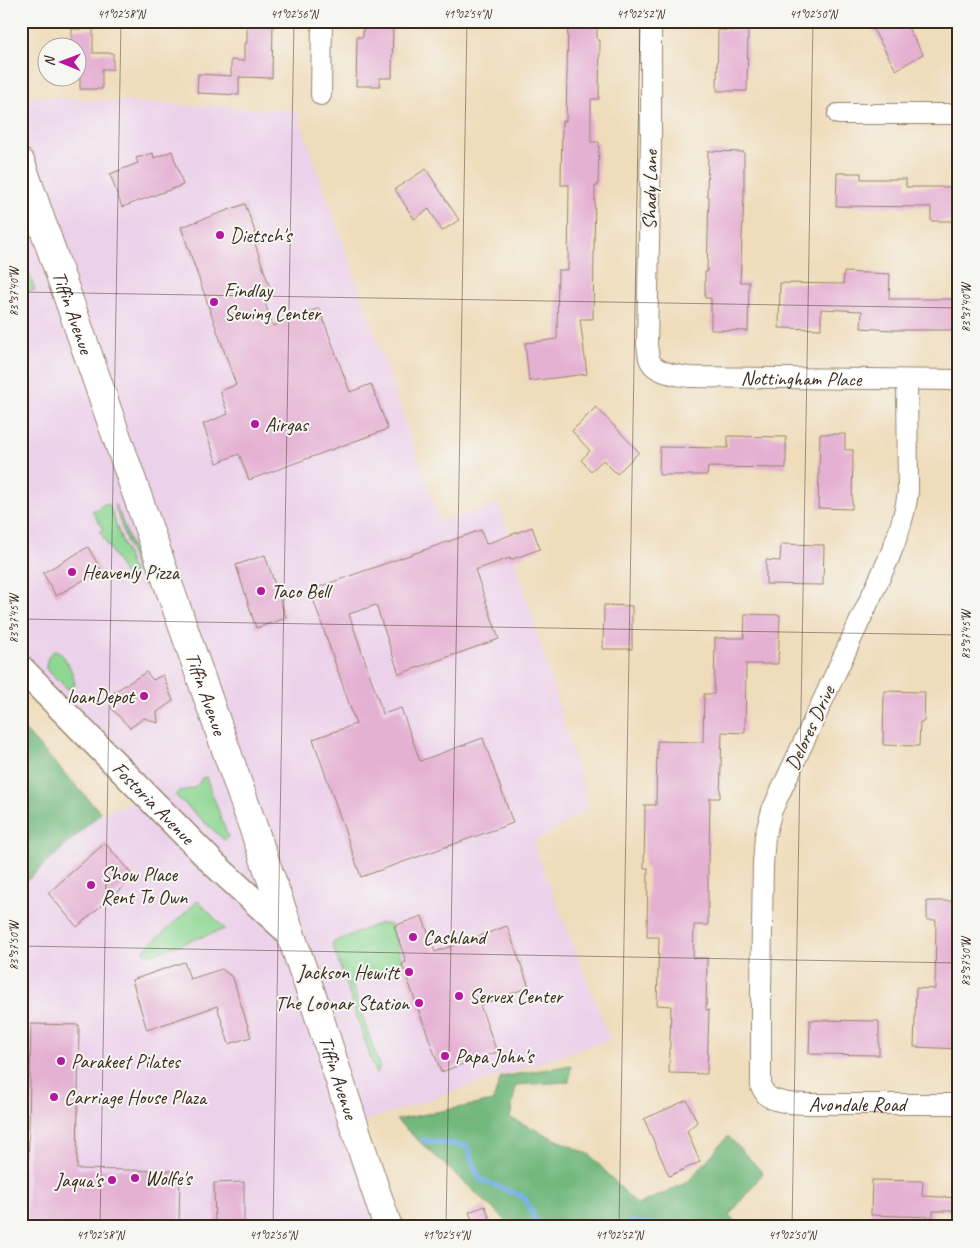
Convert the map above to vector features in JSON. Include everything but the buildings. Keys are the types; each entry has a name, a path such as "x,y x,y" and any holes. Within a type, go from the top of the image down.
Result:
{"highway":[{"name":"Tiffin Avenue","path":"21,163 317,1010 388,1227"}],"main road":[{"name":"Fostoria Avenue","path":"21,668 215,865 290,934"}],"street":[{"path":"321,96 322,21"},
{"name":"Shady Lane","path":"649,359 647,345 651,21"},
{"path":"838,114 959,114"},
{"name":"Nottingham Place","path":"649,359 658,369 689,377 959,380"},
{"name":"Delores Drive","path":"761,1087 762,864 765,836 772,810 881,576 899,532 908,492 907,380"},
{"name":"Avondale Road","path":"761,1087 766,1096 788,1103 959,1104"}],"shaded area":[{"path":"21,96 297,111 440,522 499,504 589,808 533,843 610,1039 354,1125 390,1227 21,1227 21,886 101,813 147,797 21,668"}],"green space":[{"path":"21,248 35,290 28,291 23,282"},
{"path":"105,504 109,504 134,575 129,579 100,532 103,529 92,511"},
{"path":"114,504 119,512 139,568 137,573"},
{"path":"56,650 63,656 73,675 75,685 68,689 46,669 48,658"},
{"path":"21,726 101,813 21,886"},
{"path":"206,777 228,837 224,840 175,795 179,791 196,786 202,778"},
{"path":"198,901 225,929 149,955 143,951"},
{"path":"380,923 391,925 402,964 351,982 380,1068 376,1074 332,943"},
{"path":"571,1065 569,1082 516,1085 510,1118 590,1155 637,1205 688,1182 728,1136 763,1173 729,1216 740,1227 513,1227 396,1120 493,1101 501,1077"}],"waterway":[{"path":"423,1140 467,1146 479,1179 524,1197 539,1227"},
{"path":"623,1227 632,1222 688,1227"}],"place":[{"name":"Dietsch's","path":"220,235"},
{"name":"Findlay Sewing Center","path":"214,302"},
{"name":"Airgas","path":"255,424"},
{"name":"Heavenly Pizza","path":"72,572"},
{"name":"Taco Bell","path":"261,591"},
{"name":"loanDepot","path":"144,696"},
{"name":"Show Place Rent To Own","path":"91,885"},
{"name":"Cashland","path":"413,937"},
{"name":"Jackson Hewitt","path":"409,972"},
{"name":"Servex Center","path":"459,996"},
{"name":"The Loonar Station","path":"419,1003"},
{"name":"Papa John's","path":"445,1056"},
{"name":"Parakeet Pilates","path":"61,1061"},
{"name":"Carriage House Plaza","path":"54,1097"},
{"name":"Wolfe's","path":"135,1178"},
{"name":"Jaqua's","path":"112,1180"}]}
